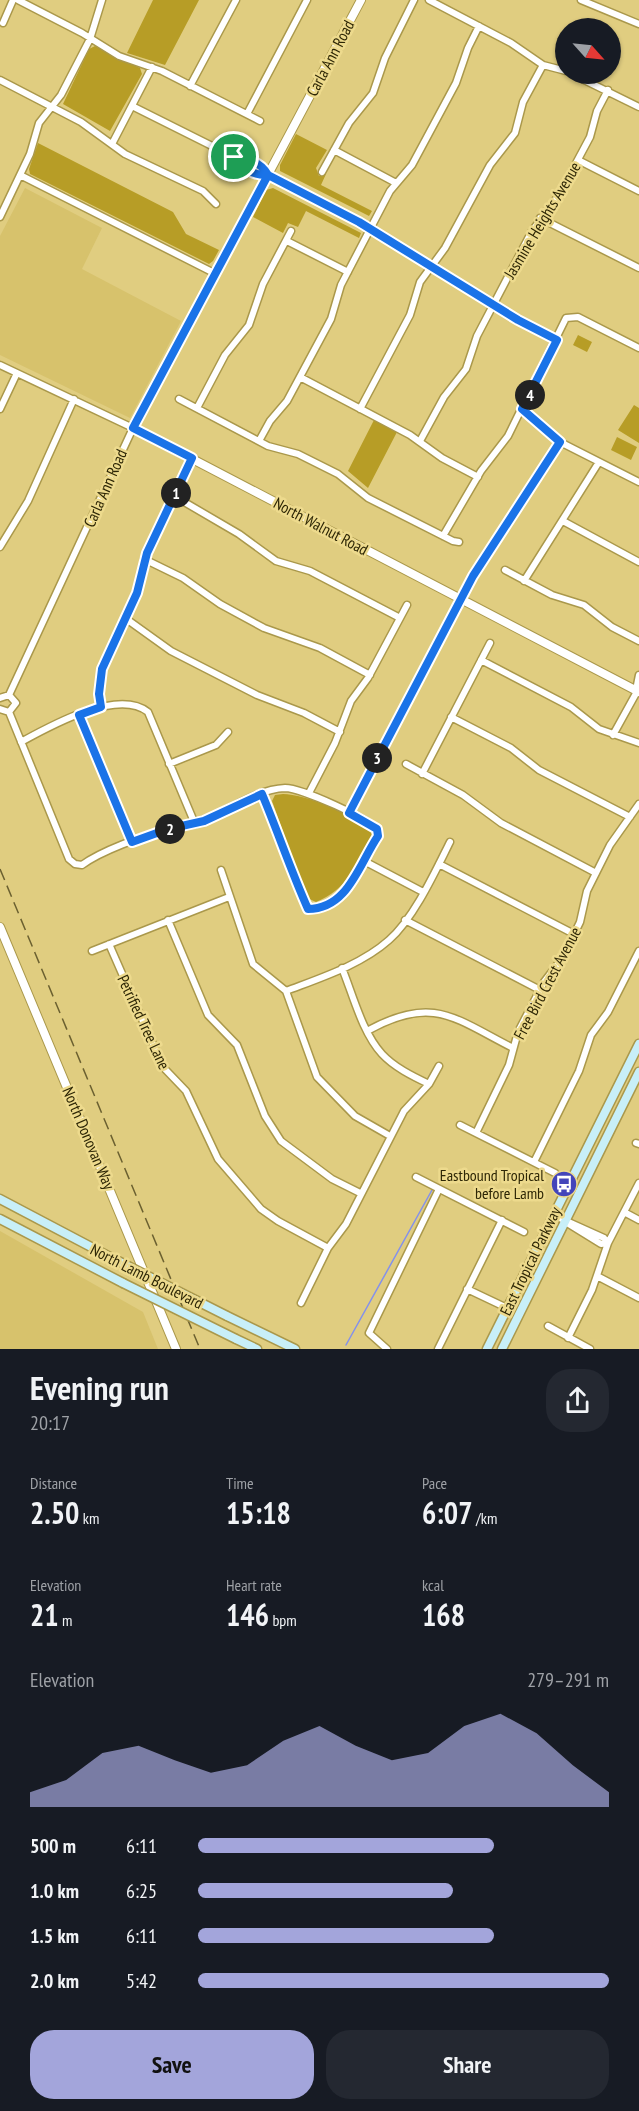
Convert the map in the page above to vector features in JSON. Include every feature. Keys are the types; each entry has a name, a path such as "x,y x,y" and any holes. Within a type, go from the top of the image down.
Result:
{"main road":[{"name":"East Tropical Parkway","path":"487,1349 639,1044"},
{"name":"East Tropical Parkway","path":"502,1349 639,1072"},
{"name":"North Lamb Boulevard","path":"0,1199 112,1258 296,1349"},
{"name":"North Lamb Boulevard","path":"0,1219 256,1349"}],"street":[{"path":"3,23 16,0 119,57 152,67 260,121"},
{"path":"0,217 21,176 39,123 50,105 61,95 90,39 102,0"},
{"path":"190,86 236,0"},
{"path":"247,114 307,0"},
{"name":"Carla Ann Road","path":"9,712 15,704 9,695 133,428 361,0"},
{"path":"322,172 349,123 373,93 385,58 414,0"},
{"path":"429,0 511,43 543,65 555,68"},
{"path":"581,0 639,24"},
{"path":"259,441 270,421 287,401 331,319 348,272 396,183 412,165 445,103 479,26"},
{"path":"360,409 410,315 420,282 445,249 490,165 515,133 523,102 543,65"},
{"path":"112,144 152,67"},
{"path":"0,80 92,128 125,154 203,191 216,204"},
{"path":"594,84 639,107"},
{"name":"Jasmine Heights Avenue","path":"420,441 444,397 466,369 477,336 540,218 559,195 578,160 590,137 597,111 608,90"},
{"path":"132,106 234,157 243,168 258,176 268,175 370,229 430,267 557,340"},
{"path":"334,150 396,183"},
{"path":"578,160 639,191"},
{"path":"21,176 216,274"},
{"path":"540,218 639,268"},
{"path":"197,408 225,355 249,325 262,284 291,231"},
{"path":"287,241 348,272"},
{"path":"443,536 477,477 502,446 564,322 569,317 578,317 639,348"},
{"name":"North Walnut Road","path":"0,365 192,458 638,690"},
{"path":"0,410 16,373"},
{"path":"300,377 420,441 442,459 477,477"},
{"path":"0,547 28,501 74,399"},
{"path":"179,399 276,449 298,454 328,469 348,480 368,498 459,542"},
{"path":"522,409 560,442 639,482"},
{"path":"349,813 461,599 560,442"},
{"path":"101,707 99,694 102,669 137,593 144,559 192,458"},
{"path":"524,581 599,462"},
{"path":"174,496 239,534 276,561 310,571 400,618"},
{"path":"563,521 639,562"},
{"path":"144,559 183,578 220,604 264,628 320,648 370,675"},
{"path":"505,570 552,595 584,605 612,627 639,641"},
{"path":"309,793 340,732 351,701 370,675 407,604"},
{"path":"125,618 171,651 257,695 304,713 340,732"},
{"path":"422,774 490,643"},
{"path":"481,660 571,707 599,729 639,743"},
{"path":"613,735 638,690 639,675"},
{"path":"0,698 9,695"},
{"path":"21,742 101,707 123,705 145,709 195,824"},
{"path":"0,709 9,712 69,859 75,864 82,865 132,842 168,829 195,824 262,794 285,788 309,793 377,829 378,832 353,882 336,899 318,909 308,909 283,854 280,837 262,794"},
{"path":"79,715 132,842"},
{"path":"451,717 511,748 539,770 630,817"},
{"path":"169,764 216,745 228,732"},
{"path":"406,764 463,795 501,823 596,873"},
{"name":"Free Bird Crest Avenue","path":"476,1133 509,1065 513,1048 540,990 574,934 596,873 616,834 639,804"},
{"path":"286,991 342,968 376,950 390,939 423,892 450,843"},
{"path":"364,861 423,892"},
{"path":"439,864 574,934"},
{"path":"221,870 253,964 286,991 317,1077 355,1116 390,1136"},
{"path":"92,951 229,897"},
{"path":"168,920 208,1015 237,1045 265,1116 280,1141 332,1179 360,1193"},
{"path":"405,920 540,990"},
{"name":"North Donovan Way","path":"0,930 176,1349"},
{"name":"Petrified Tree Lane","path":"109,944 162,1067 186,1091 218,1159 261,1209 278,1221 328,1248"},
{"path":"534,1162 579,1071 591,1035 608,1012 639,951"},
{"path":"342,968 369,1030 384,1057 401,1070 429,1084"},
{"path":"369,1030 408,1012 438,1012 513,1048"},
{"path":"301,1303 328,1248 346,1224 404,1111 429,1084 439,1066"},
{"path":"460,1125 555,1173"},
{"path":"416,1177 524,1232"},
{"path":"568,1338 597,1276 608,1244 639,1183"},
{"path":"387,1349 369,1333 439,1189"},
{"path":"624,1212 639,1220"},
{"path":"553,1215 577,1232 601,1244 608,1244"},
{"path":"438,1349 502,1220"},
{"path":"597,1276 639,1298"},
{"path":"467,1289 507,1308"},
{"path":"548,1326 590,1349"}],"shaded area":[{"path":"153,0 199,0 165,65 127,53"},
{"path":"95,46 140,68 142,74 110,131 63,104 89,49"},
{"path":"296,134 327,150 316,168 319,176 326,174 321,185 372,211 369,216 280,171 280,165"},
{"path":"38,143 173,212 186,234 219,250 213,261 209,264 30,174 29,169"},
{"path":"25,188 102,228 82,269 181,321 130,418 0,355 0,236"},
{"path":"273,188 361,233 359,238 306,211 298,227 288,223 283,233 253,217 266,190"},
{"path":"578,335 592,342 587,352 573,345"},
{"path":"634,405 639,408 639,443 618,430"},
{"path":"374,420 397,432 368,488 348,471"},
{"path":"617,437 637,447 631,460 611,450"},
{"path":"283,794 304,798 343,812 371,831 372,837 350,875 336,891 316,902 307,898 272,801 275,795"},
{"path":"0,1231 143,1312 158,1349 0,1349"}],"waterway":[{"path":"346,1345 432,1190"}],"railway":[{"path":"0,869 200,1349"}],"place":[{"name":"Eastbound Tropical before Lamb","path":"564,1184"}],"route":[{"path":"234,157 243,168 258,176 268,175 133,428 192,458 163,515 143,562 137,593 102,669 99,694 101,707 79,715 132,842 168,829 204,821 262,794 280,837 283,854 308,909 318,909 336,899 353,882 378,836 377,829 349,813 473,576 560,442 522,409 557,340 518,320 359,222 268,175 263,167 246,158 234,157"}]}
